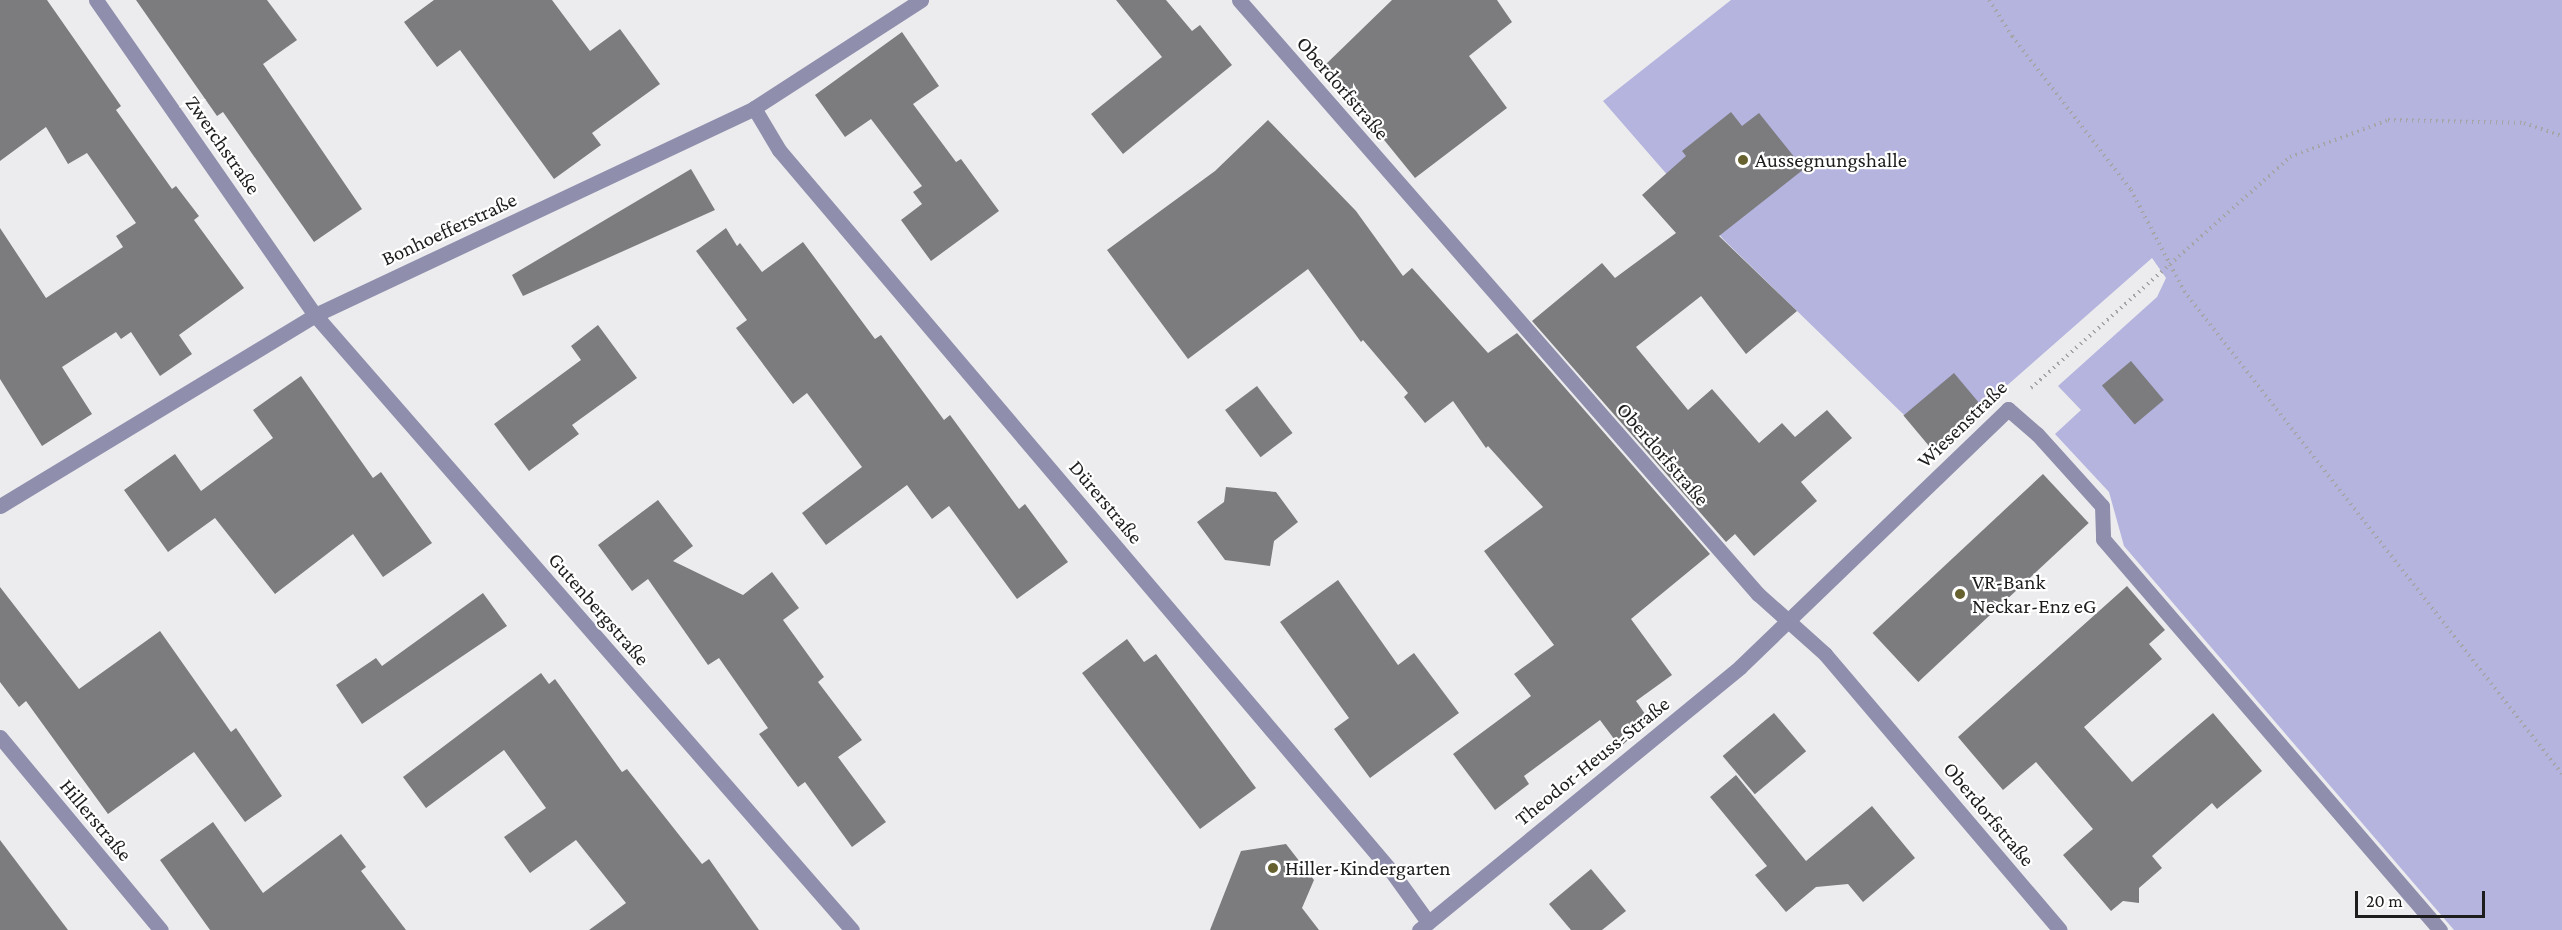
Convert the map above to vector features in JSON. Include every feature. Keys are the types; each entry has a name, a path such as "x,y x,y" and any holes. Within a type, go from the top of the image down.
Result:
{"street":[{"name":"Zwerchstraße","path":"96,0 315,315"},
{"name":"Bonhoefferstraße","path":"0,506 315,315 754,108 921,0"},
{"name":"Oberdorfstraße","path":"1239,0 1758,594 1825,654 2060,930"},
{"name":"Dürerstraße","path":"754,108 779,150 1392,872 1423,926"},
{"name":"Gutenbergstraße","path":"315,315 852,930"},
{"name":"Wiesenstraße","path":"1788,620 2008,409"},
{"path":"2008,409 2037,434 2102,506 2103,539 2440,930"},
{"name":"Theodor-Heuss-Straße","path":"1423,926 1740,667 1788,620"},
{"name":"Hillerstraße","path":"0,737 160,930"}],"path":[{"path":"1989,0 2012,36 2131,190 2184,291 2562,774"},
{"name":"Wiesenstraße","path":"2008,409 2169,262 2225,218 2290,157 2388,120 2524,123 2562,136"}],"shaded area":[{"path":"1731,0 2562,0 2562,930 2454,930 2124,546 2109,492 2055,434 2081,410 2058,386 2157,297 2166,278 2152,258 1937,447 1724,240 1603,101"}],"building":[{"path":"0,0 47,0 121,106 116,110 172,189 176,186 199,216 194,220 244,288 179,335 192,354 160,376 131,332 121,339 116,332 62,367 92,414 42,446 0,379 0,228 46,298 123,247 116,236 136,223 87,153 68,164 46,127 0,161"},
{"path":"136,0 267,0 297,40 263,64 362,209 314,242 223,112 217,116"},
{"path":"434,0 552,0 590,51 620,29 660,84 592,133 601,145 554,179 460,50 437,67 404,22"},
{"path":"1116,0 1166,0 1192,31 1200,25 1232,65 1123,154 1091,114 1162,57"},
{"path":"1392,0 1497,0 1512,22 1469,56 1507,108 1415,178 1324,66"},
{"path":"902,32 939,86 913,104 956,162 961,159 999,211 931,261 901,220 922,204 913,192 922,186 871,119 845,137 815,95"},
{"path":"1731,112 1742,126 1759,113 1804,169 1719,236 1797,311 1746,354 1701,296 1636,347 1688,410 1712,389 1759,443 1782,423 1795,437 1827,410 1852,438 1801,482 1817,501 1754,556 1735,534 1726,542 1532,321 1602,263 1615,278 1676,233 1642,195 1686,156 1682,151"},
{"path":"1268,120 1356,211 1403,276 1412,268 1488,353 1517,333 1710,554 1631,619 1672,675 1636,701 1650,721 1620,747 1600,720 1524,776 1529,784 1495,810 1453,754 1531,696 1514,674 1554,645 1484,551 1543,507 1488,446 1486,448 1453,401 1425,423 1404,397 1408,393 1363,340 1361,342 1308,269 1188,359 1107,250 1215,171"},
{"path":"691,169 715,210 523,296 512,275"},
{"path":"726,228 737,246 740,243 762,272 803,242 875,339 881,335 944,420 950,415 1019,509 1025,504 1068,562 1017,599 949,506 932,519 907,485 826,545 802,513 862,467 807,393 793,404 736,328 747,320 696,251"},
{"path":"598,325 637,378 572,425 579,434 529,471 494,424 581,360 571,346"},
{"path":"2131,361 2164,400 2135,424 2102,385"},
{"path":"1954,373 1983,407 1932,450 1903,415"},
{"path":"301,376 373,478 381,472 432,543 383,577 353,534 275,594 215,518 168,552 124,490 175,454 201,491 273,438 253,410"},
{"path":"1257,386 1293,433 1261,457 1225,410"},
{"path":"2043,474 2089,523 1918,682 1873,633"},
{"path":"1226,487 1276,492 1298,522 1274,541 1270,566 1225,560 1197,522 1224,502"},
{"path":"658,500 693,546 673,561 743,595 772,572 799,608 783,620 824,677 818,682 862,740 838,757 886,822 852,847 805,782 798,787 759,734 768,728 719,658 708,665 648,579 632,591 598,545"},
{"path":"1338,580 1398,665 1414,653 1459,713 1370,778 1334,729 1349,718 1280,622"},
{"path":"2127,586 2165,630 2149,644 2162,659 2084,727 2132,782 2213,713 2262,771 2217,809 2212,803 2152,856 2162,868 2139,888 2139,903 2123,901 2111,911 2063,855 2093,829 2036,762 2003,790 1958,737"},
{"path":"0,587 79,689 160,631 231,732 236,728 282,796 245,822 194,752 108,814 26,701 19,707 0,682"},
{"path":"483,593 507,626 362,724 336,685 376,658 382,666"},
{"path":"1127,639 1144,662 1156,654 1256,788 1200,829 1082,673"},
{"path":"541,673 549,684 555,679 622,772 627,769 702,864 709,859 759,930 589,930 626,903 576,840 530,873 504,837 546,808 504,750 426,808 403,777"},
{"path":"1774,713 1806,751 1755,794 1723,756"},
{"path":"1736,775 1806,861 1872,806 1915,858 1863,902 1848,884 1816,887 1786,912 1755,875 1767,866 1710,797"},
{"path":"213,822 263,893 341,834 366,867 361,871 406,930 210,930 160,860"},
{"path":"0,840 68,930 0,930"},
{"path":"1286,844 1314,880 1302,908 1319,930 1210,930 1241,851"},
{"path":"1591,869 1626,911 1602,930 1571,930 1549,904"}],"place":[{"name":"Aussegnungshalle","path":"1743,160"},
{"name":"VR-Bank Neckar-Enz eG","path":"1960,594"},
{"name":"Hiller-Kindergarten","path":"1273,868"}]}
